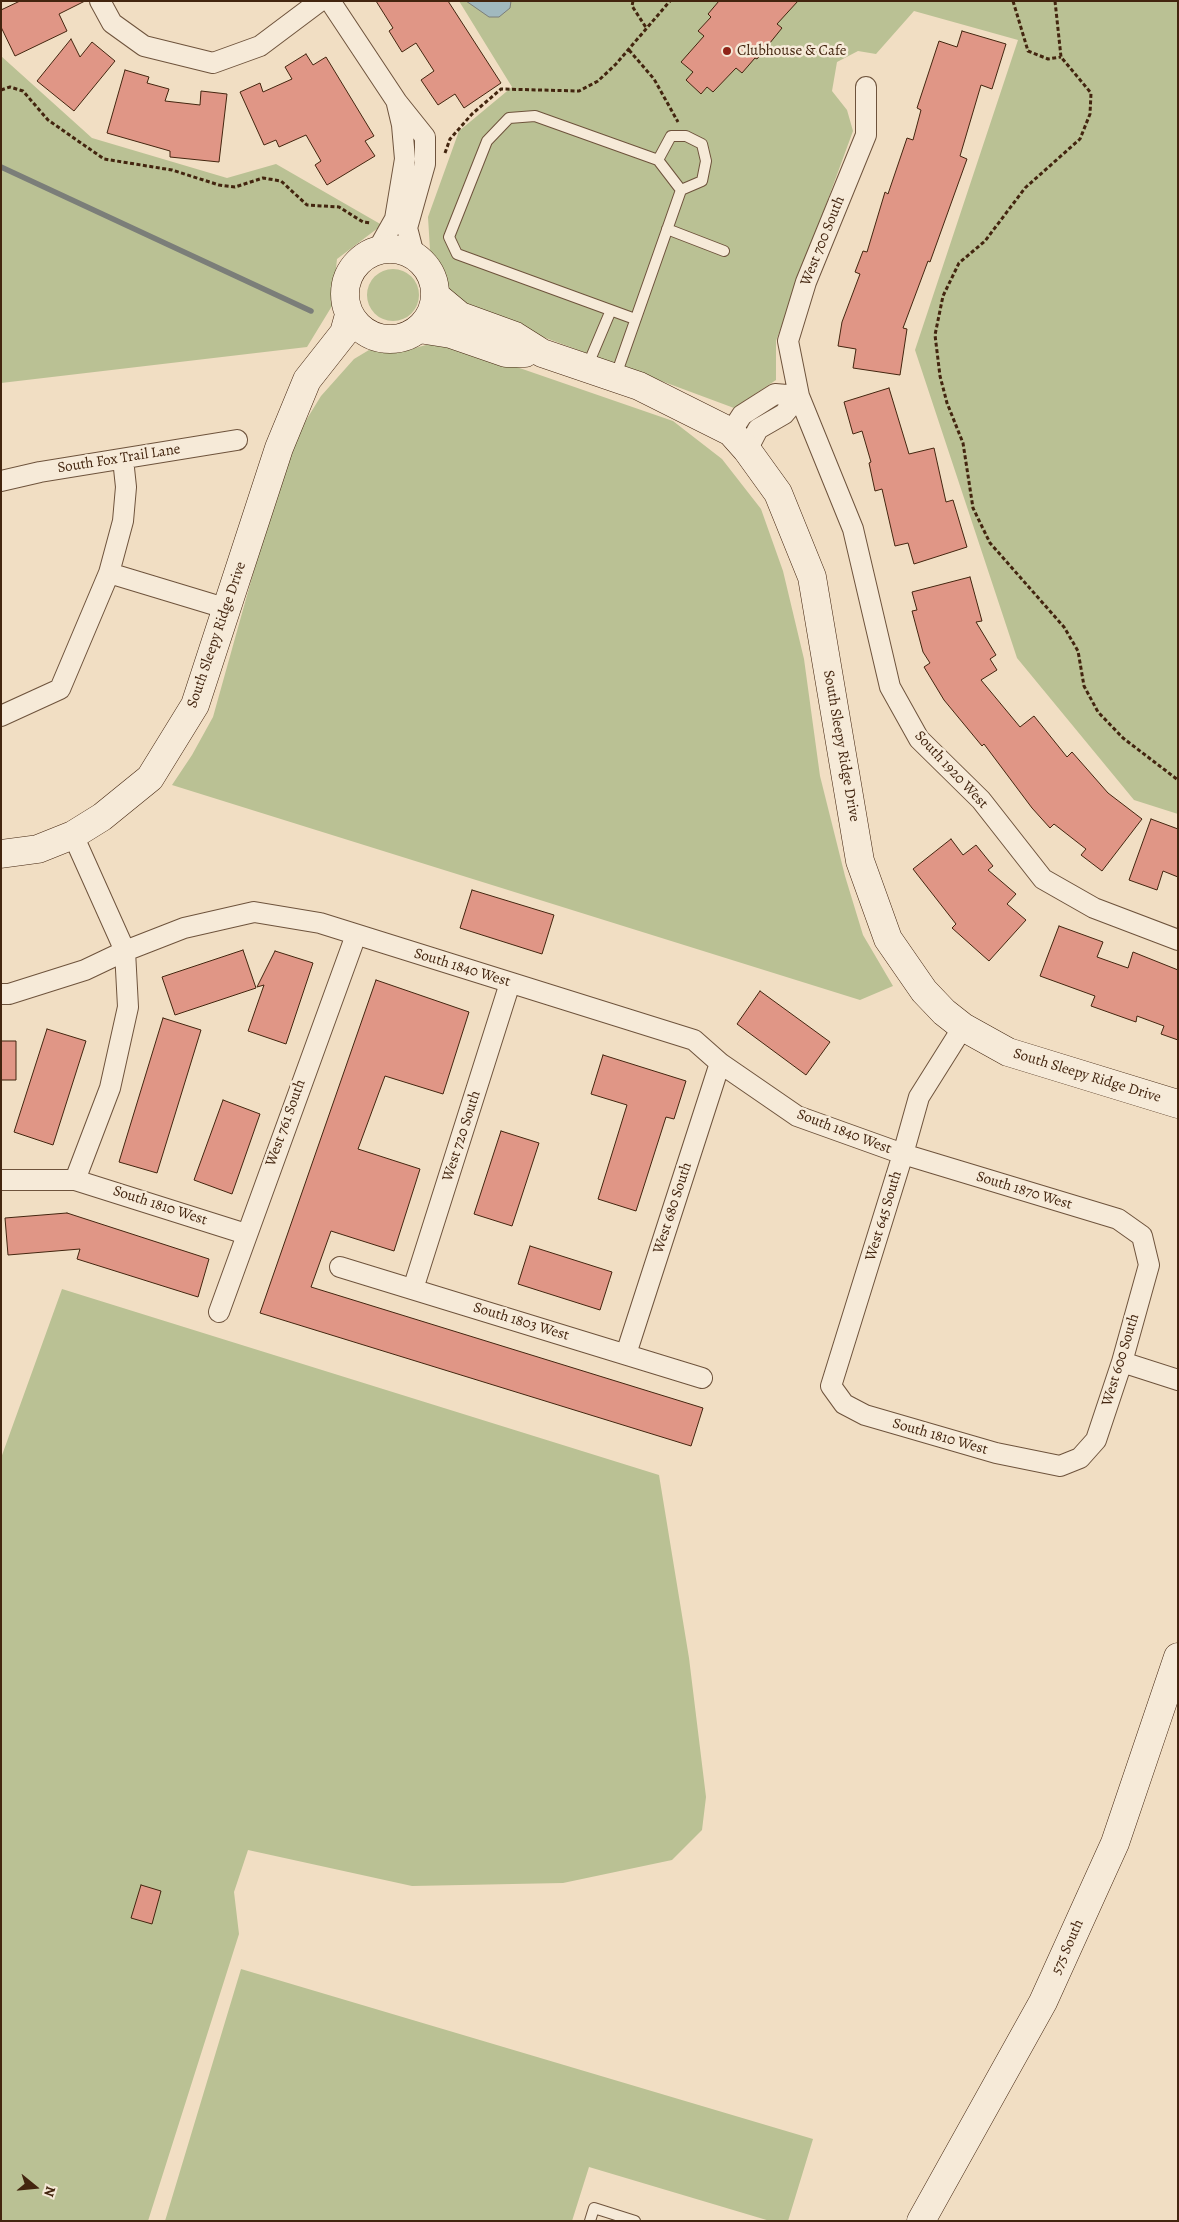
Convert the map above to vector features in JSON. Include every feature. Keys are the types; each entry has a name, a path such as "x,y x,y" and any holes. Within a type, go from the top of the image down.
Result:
{"street":[{"path":"100,1 112,23 144,46 214,63 260,46 320,1"},
{"path":"330,1 397,102 425,137 425,164 407,228 414,255"},
{"name":"West 700 South","path":"799,396 788,341 806,282 866,135 866,87"},
{"path":"377,251 393,226 405,160 402,125 397,102"},
{"path":"388,248 414,255 426,266 433,280 436,296 432,311 419,329 406,337 390,340 372,336 356,326 349,315 344,300 345,284 349,273 359,260 388,248"},
{"name":"South Sleepy Ridge Drive","path":"436,296 460,316 515,336 542,353 587,367 744,432 778,493 812,577 860,862 888,939 924,991 944,1012 963,1027 1008,1052 1178,1104"},
{"name":"South Sleepy Ridge Drive","path":"1,854 38,848 74,834 102,817 150,778 195,705 228,609 279,448 306,380 344,333 349,315"},
{"name":"South Sleepy Ridge Drive","path":"419,329 451,334 506,353 542,353"},
{"name":"South Sleepy Ridge Drive","path":"296,408 349,351 372,336"},
{"path":"744,432 775,394 799,396"},
{"name":"South 1920 West","path":"799,396 853,529 890,687 919,739 981,800 1043,879 1094,908 1178,940"},
{"name":"South Fox Trail Lane","path":"1,480 238,440"},
{"path":"1,716 60,688 109,573 123,521 126,487 123,458"},
{"path":"109,573 228,609"},
{"path":"74,834 125,951 128,1008 112,1079 75,1180"},
{"name":"South 1840 West","path":"1,994 9,994 85,970 125,951 184,928 254,912 320,924 694,1040 720,1063 797,1116 903,1154"},
{"name":"West 761 South","path":"219,1312 356,935"},
{"name":"West 720 South","path":"414,1290 510,983"},
{"name":"West 645 South","path":"831,1386 919,1097 963,1027"},
{"name":"West 680 South","path":"626,1354 720,1063"},
{"name":"South 1870 West","path":"903,1154 1118,1220 1142,1236"},
{"name":"South 1810 West","path":"1,1180 75,1180 246,1234"},
{"name":"West 600 South","path":"1060,1466 1080,1458 1096,1440 1122,1362 1150,1265 1142,1236"},
{"name":"South 1803 West","path":"340,1267 702,1378"},
{"path":"1122,1362 1178,1380"},
{"name":"South 1810 West","path":"831,1386 844,1404 865,1415 996,1453 1060,1466"},
{"name":"575 South","path":"922,2221 1043,2002 1114,1843 1178,1657"}],"lane":[{"path":"635,318 457,254 449,237 487,140 509,118 535,116 658,160 681,190"},
{"path":"614,378 681,190 702,181 706,161 702,144 686,136 670,136 658,160"},
{"path":"667,229 724,251"},
{"path":"587,367 612,310"},
{"path":"590,2221 594,2208 635,2221"}],"path":[{"path":"633,1 632,6 647,29"},
{"path":"444,156 450,139 472,114 501,89 578,91 598,81 629,50 670,1"},
{"path":"1013,1 1028,51 1048,59 1060,57"},
{"path":"1056,1 1060,57 1091,93 1090,114 1080,139 1025,188 985,241 959,263 943,296 936,335 940,376 947,403 963,444 973,508 990,543 1064,627 1078,651 1084,686 1098,712 1123,738 1178,780"},
{"path":"629,50 654,79 686,136"},
{"path":"1,90 10,87 23,91 48,120 104,159 172,170 219,185 234,187 263,178 281,181 307,205 340,207 363,222 393,226"}],"green space":[{"path":"459,1 1178,1 1178,814 1134,800 1017,658 915,350 1018,40 914,11 876,54 858,51 837,62 832,91 847,110 853,131 776,341 776,380 734,408 457,305 430,250 428,217 459,131 512,87"},
{"path":"1,56 92,138 227,178 276,164 382,225 337,259 332,306 307,347 1,383"},
{"path":"393,269 403,271 411,277 417,285 419,295 417,305 411,313 403,319 393,321 383,319 375,313 369,305 367,295 369,285 375,277 383,271"},
{"path":"434,343 450,344 673,421 722,459 761,509 783,571 804,659 820,776 845,876 863,935 893,986 860,1000 172,785 192,755 213,717 270,513 292,443 321,396 354,359 369,350 403,351"},
{"path":"62,1289 659,1475 689,1658 706,1797 702,1830 672,1860 563,1883 412,1886 248,1850 234,1892 239,1934 148,2221 1,2221 1,1458"},
{"path":"241,1969 813,2139 788,2221 770,2221 589,2167 572,2221 165,2221"}],"water":[{"path":"466,1 511,1 510,8 499,17 489,17"}],"building":[{"path":"20,1 85,1 59,14 67,31 15,56 1,27 1,10"},
{"path":"376,1 448,1 501,83 464,108 455,94 438,105 421,80 434,71 416,43 402,52 389,31 393,28"},
{"name":"Clubhouse & Cafe","path":"719,1 798,1 777,24 782,28 757,59 755,58 742,73 736,68 713,92 707,87 701,94 686,80 693,72 681,62 704,36 698,31 711,17 708,14"},
{"path":"962,31 1006,44 992,89 981,85 960,156 967,159 930,262 928,261 903,328 907,329 900,375 853,368 856,349 838,346 842,322 860,274 855,272 863,251 867,252 885,192 888,194 907,138 913,140 921,110 917,108 939,41 957,47"},
{"path":"71,39 80,57 92,42 115,61 74,111 37,81"},
{"path":"306,54 313,65 326,57 374,136 365,141 375,156 327,185 315,165 321,161 306,135 279,147 276,140 264,145 240,92 260,83 263,92 292,79 285,67"},
{"path":"125,70 149,77 147,83 169,89 165,101 200,105 201,91 227,94 219,162 170,157 170,151 107,133"},
{"path":"889,388 909,454 934,448 946,502 953,500 967,547 914,564 908,543 895,546 882,489 875,491 869,463 871,462 862,431 853,434 844,402"},
{"path":"970,577 982,621 976,622 996,655 990,659 997,670 981,680 1020,727 1034,716 1067,757 1072,752 1108,793 1142,819 1102,871 1081,855 1086,849 1054,824 1050,828 1032,808 984,744 982,746 944,700 924,667 930,663 923,652 912,611 917,610 912,592"},
{"path":"1151,819 1178,829 1178,877 1163,871 1157,890 1129,880"},
{"path":"951,839 963,855 976,845 993,866 988,870 1016,894 1007,904 1026,920 989,961 952,928 956,924 913,869"},
{"path":"472,890 554,915 542,954 460,928"},
{"path":"1059,926 1103,942 1097,957 1128,968 1133,952 1178,970 1178,1040 1161,1034 1164,1026 1137,1016 1136,1022 1091,1006 1095,996 1040,976"},
{"path":"243,950 256,988 175,1015 162,977"},
{"path":"275,951 313,963 286,1044 248,1031 264,985 257,987"},
{"path":"376,980 469,1012 443,1094 385,1076 358,1149 420,1169 394,1251 331,1231 311,1287 703,1408 691,1446 260,1313"},
{"path":"760,991 830,1042 806,1075 737,1024"},
{"path":"163,1018 201,1030 157,1173 119,1162"},
{"path":"47,1029 86,1041 53,1145 14,1132"},
{"path":"1,1041 16,1041 16,1080 1,1080"},
{"path":"603,1055 686,1081 674,1119 666,1117 636,1211 598,1199 627,1105 591,1094"},
{"path":"223,1100 260,1114 232,1194 194,1180"},
{"path":"501,1131 539,1143 512,1226 474,1214"},
{"path":"67,1213 209,1259 198,1297 77,1259 80,1249 8,1255 5,1218"},
{"path":"530,1246 612,1272 600,1310 518,1284"},
{"path":"141,1885 161,1891 152,1924 131,1918"}],"waterway":[{"path":"1,167 311,311"}],"place":[{"name":"Clubhouse & Cafe","path":"727,51"}]}
